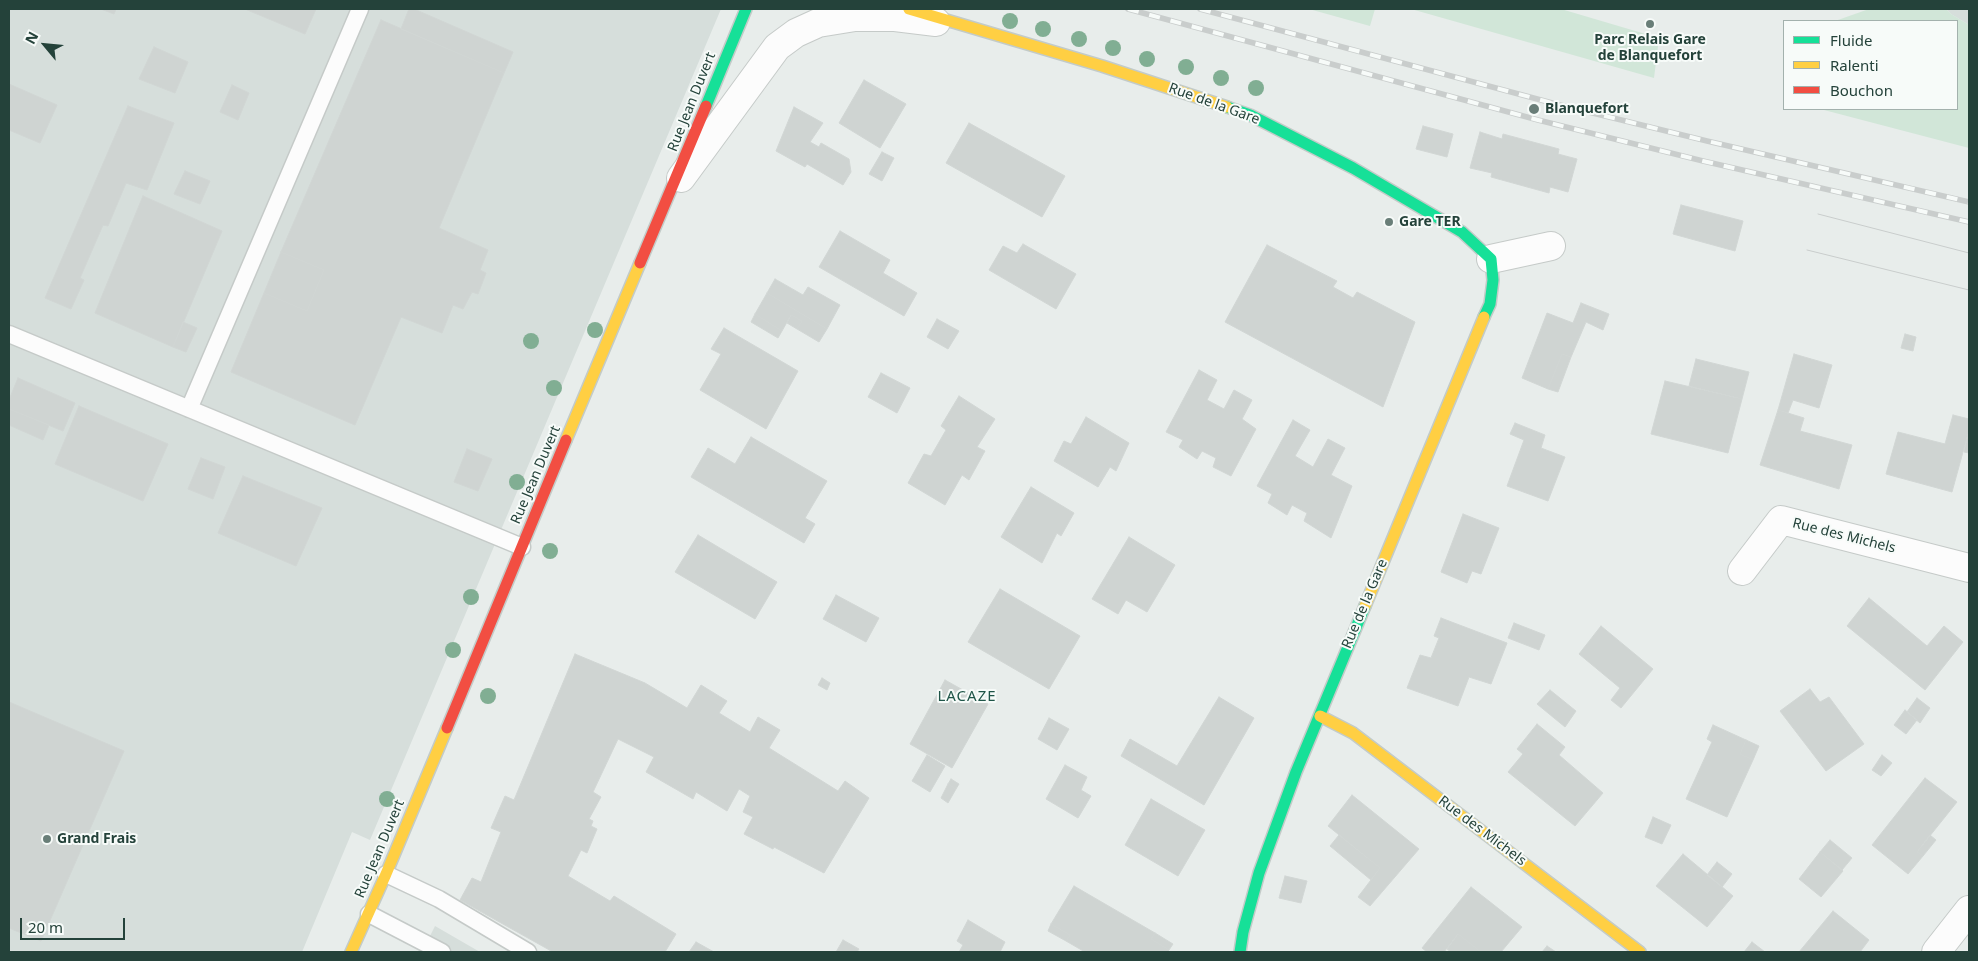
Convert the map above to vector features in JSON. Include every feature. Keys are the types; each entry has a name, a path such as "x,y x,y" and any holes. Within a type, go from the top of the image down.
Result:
{"street":[{"name":"Rue Jean Duvert","path":"351,952 386,874 746,9"},
{"name":"Rue de la Gare","path":"909,9 1112,69 1250,115 1353,168 1462,232 1492,259 1493,280 1490,304 1296,772 1259,873 1243,932 1240,952"},
{"path":"672,189 777,46 796,33 818,23 855,17 895,17 955,24"},
{"path":"1492,259 1550,246"},
{"name":"Rue des Michels","path":"1742,571 1781,520 1969,568"},
{"name":"Rue des Michels","path":"1320,716 1353,733 1640,952"},
{"path":"1936,952 1969,910"}],"lane":[{"path":"189,409 360,9"},
{"path":"9,334 522,547"},
{"path":"386,874 439,899 528,952"},
{"path":"369,914 442,952"}],"shaded area":[{"path":"9,9 721,9 370,840 352,832 302,952 9,952"},
{"path":"1946,9 1969,9 1969,25 1951,14"},
{"path":"435,926 480,952 422,952"}],"green space":[{"path":"1309,9 1375,9 1370,26"},
{"path":"1411,9 1561,9 1659,38 1654,78"},
{"path":"1869,9 1946,9 1969,25 1969,148 1824,110 1958,110 1958,20 1838,20"}],"building":[{"path":"101,9 116,9 114,14"},
{"path":"245,9 316,9 305,34"},
{"path":"409,9 414,9 513,52 504,73 401,29"},
{"path":"381,20 504,73 439,228 488,250 480,270 486,273 478,294 472,292 463,309 453,305 442,333 401,317 355,425 231,372 264,293 307,311 324,270 281,252"},
{"path":"154,47 188,62 175,93 139,79"},
{"path":"864,80 906,104 880,148 839,123"},
{"path":"9,84 57,105 40,143 9,130"},
{"path":"232,85 249,93 238,120 220,112"},
{"path":"128,106 174,123 147,190 126,183 108,226 103,225 80,278 84,280 71,309 45,298"},
{"path":"794,107 823,123 810,142 819,147 821,143 849,159 851,172 843,185 807,164 805,167 776,151"},
{"path":"969,123 1065,176 1042,217 946,163"},
{"path":"1423,126 1453,134 1447,157 1416,149"},
{"name":"Blanquefort","path":"1480,132 1502,139 1503,134 1559,149 1558,154 1577,159 1568,192 1550,187 1549,193 1491,177 1492,173 1470,168"},
{"path":"882,152 894,158 882,181 869,174"},
{"path":"185,171 210,181 200,204 174,194"},
{"path":"143,196 222,231 173,347 95,313"},
{"path":"1681,205 1743,221 1735,251 1673,234"},
{"path":"840,231 890,260 883,273 917,293 904,316 819,267"},
{"path":"1023,244 1076,274 1056,309 989,270 1003,246 1017,253"},
{"path":"1267,245 1337,281 1333,287 1353,298 1357,292 1415,322 1383,407 1225,322"},
{"path":"281,252 324,270 307,311 264,293"},
{"path":"775,279 803,295 808,287 840,305 827,329 767,293"},
{"path":"767,293 827,329 819,342 797,329 802,321 791,315 782,331 755,314"},
{"path":"1581,303 1609,314 1603,330 1586,322 1571,357 1562,354 1548,389 1522,378 1547,313 1573,323"},
{"path":"755,314 782,331 778,338 751,322"},
{"path":"791,315 802,321 797,329 787,323"},
{"path":"937,319 959,331 948,349 927,337"},
{"path":"183,322 197,328 186,352 173,347"},
{"path":"724,328 798,371 766,429 700,390 721,354 711,349"},
{"path":"1905,334 1916,337 1913,351 1901,348"},
{"path":"1562,354 1571,357 1558,392 1548,389"},
{"path":"1794,354 1832,365 1819,408 1793,400 1788,413 1778,410"},
{"path":"1696,359 1749,372 1742,399 1689,386"},
{"path":"1199,370 1217,380 1207,400 1224,409 1234,390 1252,400 1242,419 1256,429 1231,476 1213,467 1216,458 1202,451 1197,459 1179,447 1183,440 1166,432"},
{"path":"881,373 910,388 897,413 868,397"},
{"path":"18,378 75,403 63,431 9,409 9,400"},
{"path":"1665,381 1742,399 1728,453 1651,434"},
{"path":"959,396 995,419 977,447 985,451 969,480 962,475 945,505 908,483 924,454 931,456 946,430 941,426"},
{"path":"79,406 168,444 143,501 55,464"},
{"path":"9,409 49,425 43,440 9,425"},
{"path":"1778,410 1804,418 1800,431 1852,445 1839,489 1760,465"},
{"path":"1953,415 1969,419 1969,430 1952,492 1886,474 1898,432 1945,444"},
{"path":"1086,417 1129,443 1116,471 1110,467 1098,487 1054,461 1064,441 1071,444"},
{"path":"1293,420 1310,430 1295,456 1313,467 1328,439 1345,448 1331,475 1352,486 1331,538 1304,521 1307,513 1292,505 1287,515 1268,503 1272,494 1257,486"},
{"path":"1515,423 1545,435 1541,448 1565,457 1548,501 1507,486 1524,440 1510,434"},
{"path":"1969,430 1969,453 1964,452"},
{"path":"751,437 827,481 805,518 815,524 804,543 691,477 708,448 735,464"},
{"path":"467,449 492,459 478,491 454,482"},
{"path":"201,458 225,467 213,499 188,489"},
{"path":"243,476 322,508 296,566 218,533"},
{"path":"1031,487 1074,513 1061,536 1057,533 1042,563 1001,537"},
{"path":"1463,514 1499,528 1481,574 1472,571 1467,583 1441,572"},
{"path":"698,535 777,582 755,619 675,572"},
{"path":"1129,537 1175,565 1147,612 1126,600 1118,614 1092,599"},
{"path":"1000,589 1080,636 1049,689 968,642"},
{"path":"836,595 879,618 866,642 823,619"},
{"path":"1869,598 1927,646 1944,626 1963,642 1925,690 1847,626"},
{"path":"1441,618 1507,643 1491,684 1469,677 1458,706 1407,688 1420,655 1431,658 1439,638 1434,636"},
{"path":"1514,623 1545,635 1539,650 1508,638"},
{"path":"1601,626 1653,669 1621,708 1611,700 1620,688 1579,654"},
{"path":"575,654 645,683 687,708 701,685 727,701 719,713 750,732 758,717 780,730 769,748 838,791 845,781 869,798 824,873 744,834 753,817 743,812 750,796 739,789 727,811 696,792 693,799 646,772 654,757 618,739 593,792 601,797 589,819 593,821 591,826 597,829 587,853 581,850 568,876 610,901 614,896 676,934 665,952 553,952 460,900 472,878 481,882 501,832 491,828 505,796 514,800"},
{"path":"822,678 830,683 827,690 818,685"},
{"path":"945,680 988,704 952,768 910,744"},
{"path":"1810,689 1820,702 1829,697 1864,744 1826,771 1780,711"},
{"path":"1550,690 1576,711 1565,727 1537,704"},
{"path":"1219,697 1254,718 1204,805 1121,756 1130,739 1177,766"},
{"path":"1917,698 1930,708 1920,723 1907,712"},
{"name":"Grand Frais","path":"9,702 124,751 41,941 9,928"},
{"path":"1905,710 1917,720 1906,734 1894,725"},
{"path":"1049,718 1069,729 1057,750 1038,739"},
{"path":"1537,724 1565,747 1559,755 1603,793 1575,826 1508,772 1523,754 1517,749"},
{"path":"1713,725 1746,740 1740,754 1753,760 1727,817 1686,799 1712,742 1707,739"},
{"path":"1746,740 1759,746 1753,760 1740,754"},
{"path":"927,755 945,766 930,792 912,781"},
{"path":"1882,755 1892,763 1881,776 1872,770"},
{"path":"1065,765 1087,777 1081,790 1091,796 1078,818 1046,799"},
{"path":"1925,778 1957,802 1917,852 1923,856 1908,874 1872,845"},
{"path":"951,779 959,784 956,789 948,784"},
{"path":"948,784 956,789 948,803 941,798"},
{"path":"1352,795 1419,849 1370,906 1358,897 1380,868 1328,826"},
{"path":"1151,799 1205,830 1178,876 1125,845"},
{"path":"1653,817 1671,825 1662,844 1645,837"},
{"path":"1339,835 1380,868 1371,880 1330,846"},
{"path":"1930,835 1936,840 1923,856 1917,852"},
{"path":"1830,840 1852,858 1842,870 1820,852"},
{"path":"1820,852 1843,871 1821,897 1799,879"},
{"path":"1683,854 1733,896 1707,927 1656,886"},
{"path":"1717,862 1732,874 1722,887 1707,875"},
{"path":"1285,876 1307,881 1301,903 1279,898"},
{"path":"1074,886 1155,933 1151,939 1169,950 1167,952 1085,952 1066,941 1070,935 1051,924"},
{"path":"1471,887 1522,927 1501,952 1481,952 1458,934 1444,952 1427,952 1422,948"},
{"path":"1833,911 1869,940 1860,952 1799,952"},
{"path":"968,920 1005,942 1000,952 959,952 963,945 957,941"},
{"path":"1051,924 1070,935 1066,941 1048,931"},
{"path":"1155,933 1173,944 1169,950 1151,939"},
{"path":"1458,934 1481,952 1451,952 1447,949"},
{"path":"843,940 859,949 857,952 836,952"},
{"path":"696,942 714,952 689,952"},
{"path":"1752,942 1765,952 1744,952"},
{"path":"1547,946 1556,952 1542,952"}],"tram line":[{"path":"1818,214 1969,253"},
{"path":"1807,250 1969,290"}],"railway":[{"path":"1128,9 1538,120 1703,161 1969,222"},
{"path":"1200,9 1556,104 1969,202"}],"traffic: fast":[{"path":"706,106 746,9"},
{"path":"1227,107 1250,115 1353,168 1462,232 1491,259 1493,280 1490,304 1484,317"},
{"path":"1240,952 1243,932 1259,873 1296,772 1365,606"}],"traffic: slow":[{"path":"909,9 1102,66 1227,107"},
{"path":"566,440 640,263"},
{"path":"1365,606 1484,317"},
{"path":"1320,716 1353,733 1640,952"},
{"path":"351,952 447,728"}],"traffic: jam":[{"path":"640,263 706,106"},
{"path":"447,728 566,440"}],"place":[{"name":"Parc Relais Gare de Blanquefort","path":"1650,24"},
{"name":"Blanquefort","path":"1534,109"},
{"name":"Gare TER","path":"1389,222"},
{"name":"Grand Frais","path":"47,839"}],"district":[{"name":"LACAZE","path":"967,697"}]}
